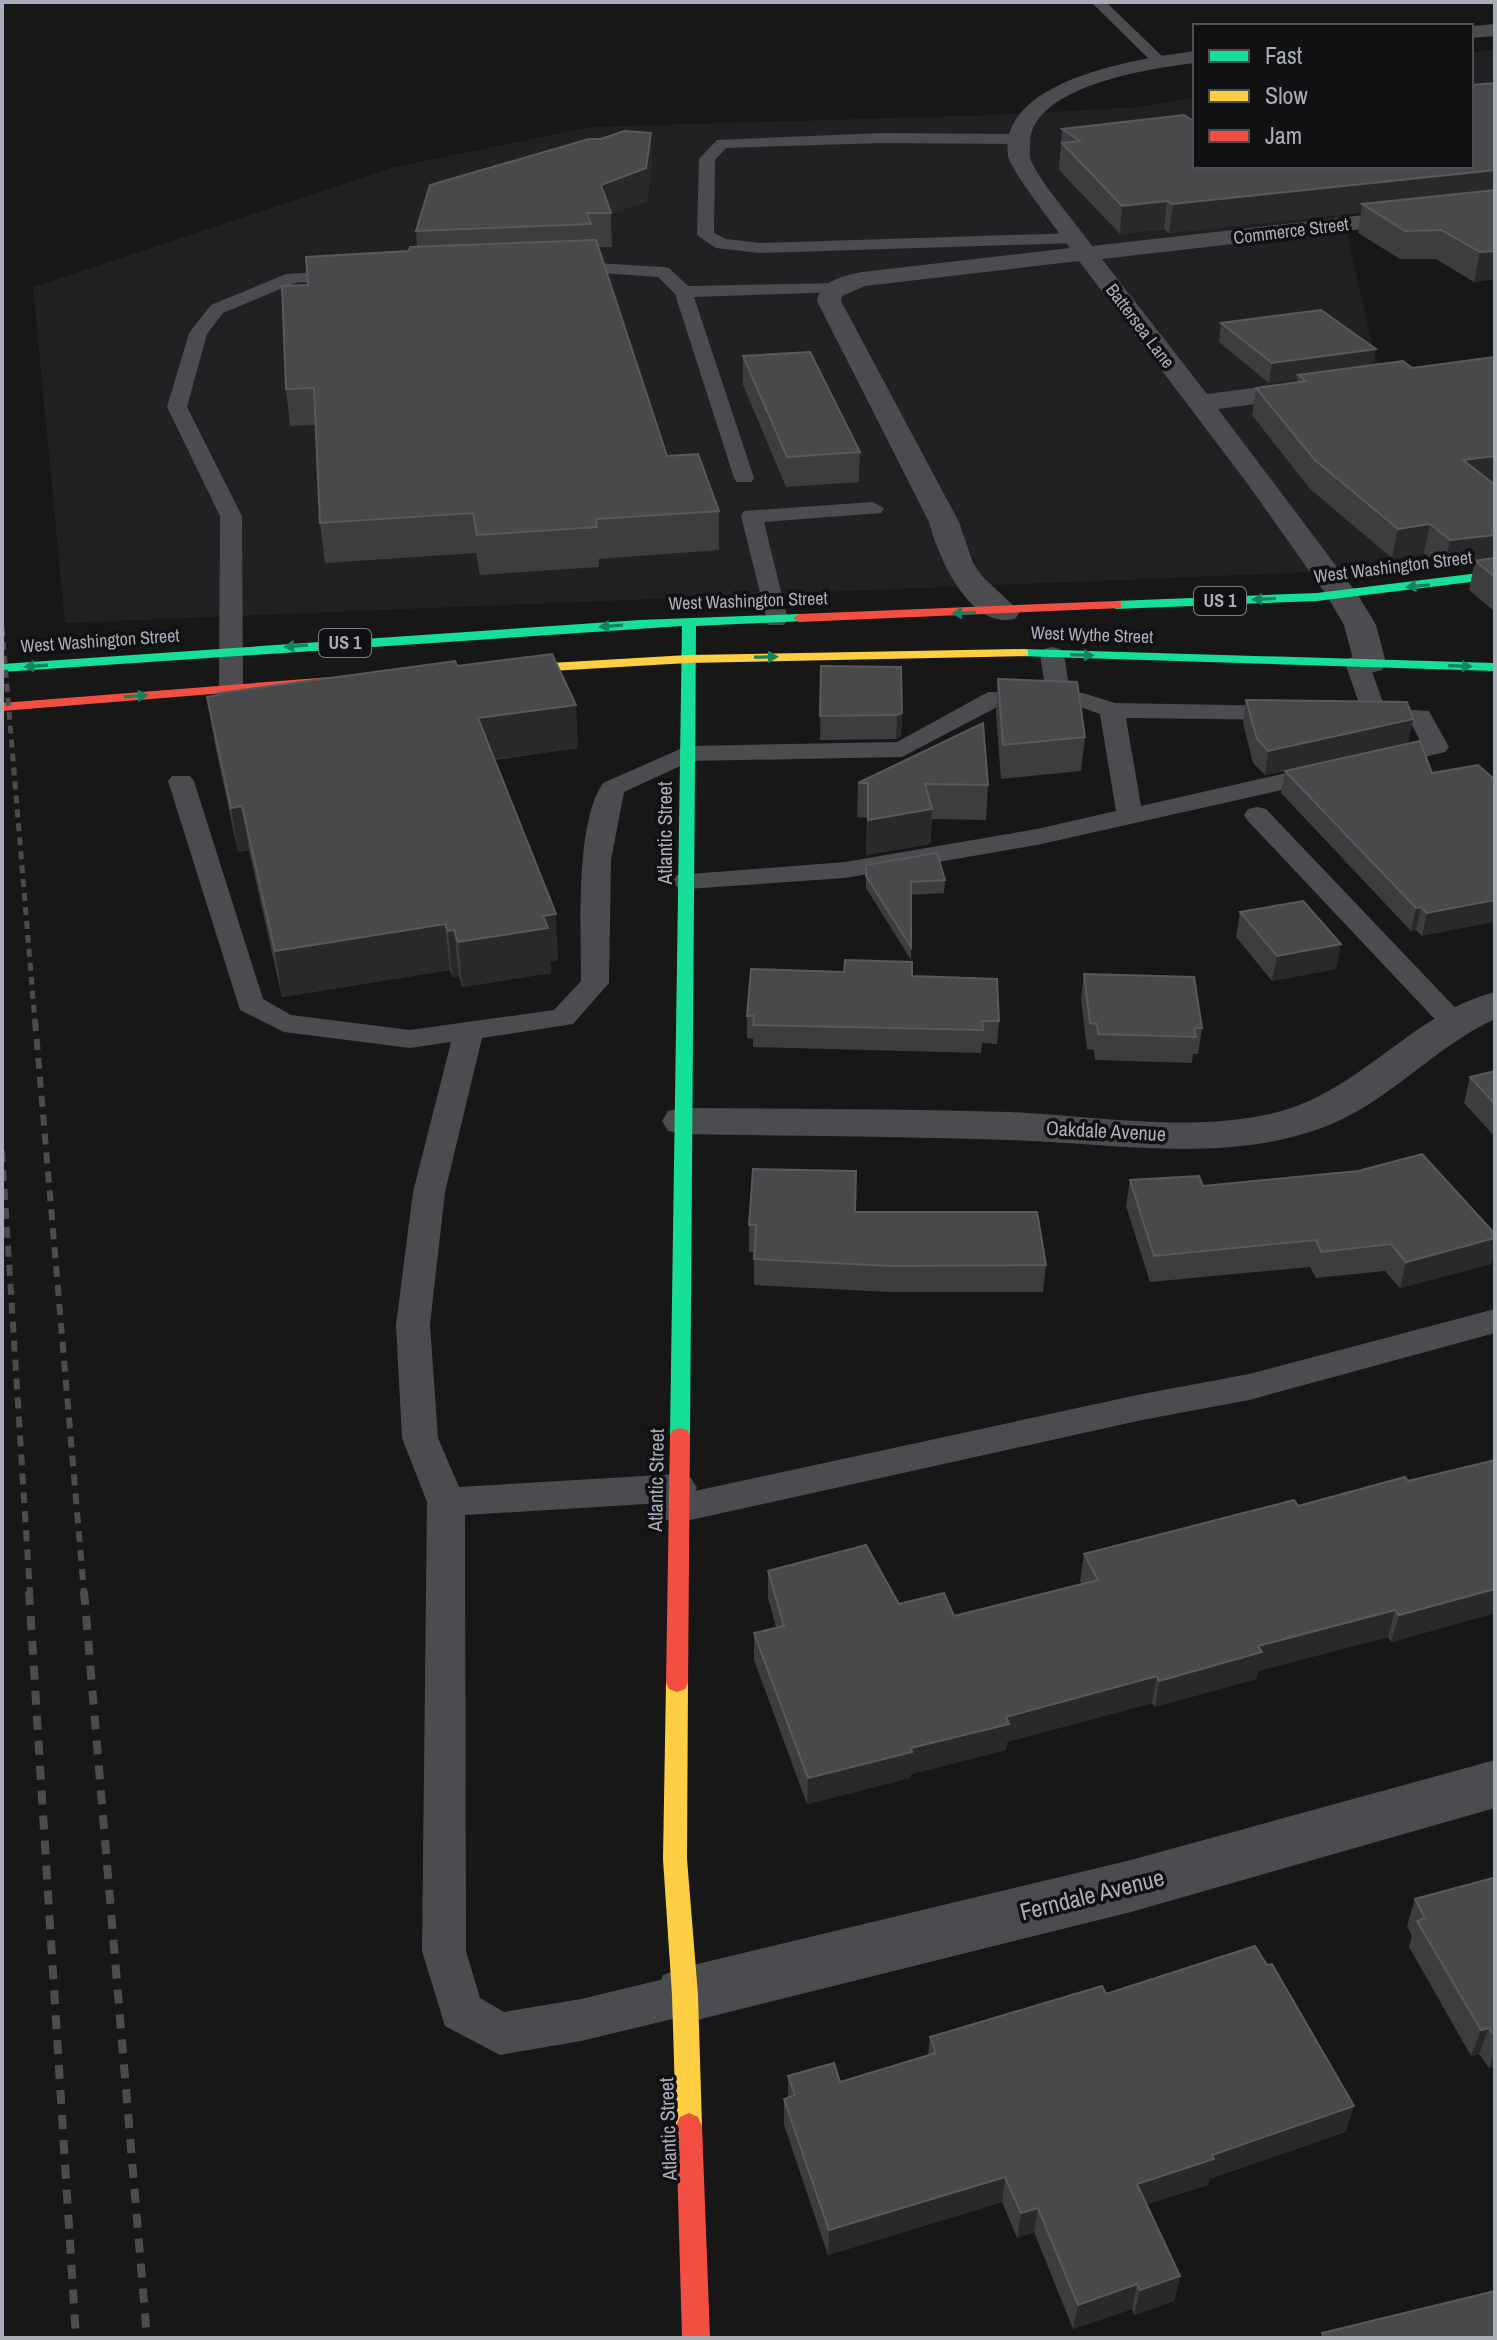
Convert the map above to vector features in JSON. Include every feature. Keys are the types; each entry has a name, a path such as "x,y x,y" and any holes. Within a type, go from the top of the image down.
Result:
{"main road":[{"name":"West Washington Street","path":"2,668 233,650 689,623 1004,612 1342,595 1495,575"},
{"name":"Atlantic Street","path":"689,623 675,1859 685,1995 696,2338"},
{"name":"West Wythe Street","path":"688,659 1052,654 1495,667"},
{"path":"478,671 688,659"},
{"name":"US 1","path":"2,707 355,679"}],"street":[{"path":"1473,32 1495,30"},
{"path":"1018,139 1032,114 1048,100 1100,74 1193,57"},
{"name":"Battersea Lane","path":"1018,139 1019,159 1342,595 1360,625 1364,663"},
{"name":"Commerce Street","path":"838,287 862,279 1082,247 1495,207"},
{"path":"838,287 830,294 829,301 944,522 952,558 965,578 1004,612"},
{"path":"1199,403 1339,384"},
{"name":"Oakdale Avenue","path":"683,1121 1010,1126 1190,1135 1252,1130 1309,1117 1356,1097 1455,1024 1495,1004"},
{"name":"Ferndale Avenue","path":"685,1995 1131,1886 1495,1784"}],"lane":[{"path":"1098,2 1159,61"},
{"path":"1018,139 882,138 722,143 707,159 705,235 722,244 760,248 1082,247"},
{"path":"538,267 584,265 663,272 683,292 744,478"},
{"path":"231,689 231,516 177,407 198,333 217,309 292,278 369,274"},
{"path":"683,292 838,287"},
{"path":"776,620 752,516 873,508"},
{"path":"1052,654 1059,699"},
{"path":"1364,663 1375,715"},
{"path":"181,781 250,1004 284,1023 410,1039 563,1018 595,983 597,846 600,822 612,788 687,754 902,749 997,697 1083,700 1112,710 1313,714"},
{"path":"1112,710 1130,816"},
{"path":"687,881 845,870 1037,837 1436,747 1420,716 1344,714"},
{"path":"1257,815 1455,1024"},
{"path":"469,1030 429,1192 413,1325 420,1438 446,1502 444,1951 461,2011 500,2034 581,2020 685,1995"},
{"path":"446,1502 677,1499 1249,1387 1495,1321"}],"shaded area":[{"path":"1495,49 1495,197 1347,215 1349,242 1375,357 1495,463 1495,549 1411,568 65,623 33,287 394,167 591,127 992,115 1140,107 1193,98 1193,168 1473,168 1473,53"}],"building":[{"path":"1495,83 1495,170 1173,204 1167,201 1122,206 1062,143 1080,141 1062,129 1184,115 1193,121 1193,168 1473,168 1473,85"},
{"path":"624,131 651,133 646,168 601,185 611,213 587,213 591,224 416,231 430,185"},
{"path":"1495,190 1495,251 1480,252 1441,230 1405,231 1362,204"},
{"path":"596,240 667,456 698,454 719,511 596,519 597,527 477,535 473,513 320,523 314,388 286,389 282,286 308,285 306,257 409,251 410,247"},
{"path":"1321,310 1376,349 1272,363 1221,323"},
{"path":"810,352 860,452 787,457 743,356"},
{"path":"1495,357 1495,456 1463,460 1495,485 1495,535 1450,540 1430,524 1398,529 1315,460 1256,388 1306,381 1298,375 1403,361 1412,368"},
{"path":"1495,558 1495,577 1475,561"},
{"path":"552,654 576,705 478,718 556,914 543,916 548,928 458,942 454,930 448,931 445,924 275,951 242,806 231,808 207,697 455,661 457,666"},
{"path":"821,666 901,667 902,713 820,716"},
{"path":"998,679 1077,682 1085,737 1003,745"},
{"path":"1246,700 1407,702 1413,719 1268,751 1257,739"},
{"path":"983,723 988,785 925,784 932,809 868,820 868,783 858,783"},
{"path":"1420,741 1432,773 1478,765 1495,780 1495,900 1427,913 1421,907 1416,908 1285,771"},
{"path":"937,853 945,880 911,882 911,947 866,876 866,865"},
{"path":"1303,901 1341,944 1277,956 1240,912"},
{"path":"845,960 912,962 912,976 997,979 999,1021 982,1021 983,1030 753,1025 754,1016 747,1016 751,969 844,972"},
{"path":"1084,974 1194,977 1202,1028 1194,1028 1196,1037 1098,1034 1097,1024 1090,1023"},
{"path":"1495,1071 1495,1104 1470,1077"},
{"path":"1422,1154 1495,1234 1495,1238 1406,1262 1391,1244 1321,1252 1316,1240 1154,1256 1130,1180 1199,1176 1203,1186 1358,1171"},
{"path":"753,1169 856,1171 855,1212 1037,1212 1046,1265 891,1266 754,1259 756,1225 749,1225"},
{"path":"1495,1460 1495,1589 1399,1615 1395,1610 1258,1646 1262,1652 1159,1681 1157,1676 1006,1717 1009,1724 808,1778 754,1633 784,1626 768,1571 866,1545 899,1604 944,1593 954,1616 1098,1580 1084,1554 1294,1500 1298,1506 1405,1477 1408,1481"},
{"path":"1493,1878 1495,2036 1489,2028 1481,2030 1417,1921 1425,1918 1415,1899"},
{"path":"1255,1946 1267,1965 1272,1964 1354,2106 1212,2155 1214,2159 1137,2184 1180,2276 1140,2290 1137,2284 1078,2305 1038,2208 1021,2213 1005,2177 829,2230 784,2099 795,2095 788,2076 834,2063 840,2082 936,2053 930,2037 1102,1986 1106,1994"},
{"path":"1495,2291 1495,2338 1324,2338 1322,2333"}],"railway":[{"path":"2,628 35,1022"},
{"path":"35,1020 84,1593"},
{"path":"2,1151 30,1593"},
{"path":"29,1591 76,2338"},
{"path":"84,1591 147,2338"}],"traffic: fast":[{"path":"1116,605 1317,597 1495,575"},
{"path":"2,668 640,624 799,618"},
{"path":"680,1435 689,623"},
{"path":"1023,653 1495,667"}],"traffic: slow":[{"path":"499,670 688,659 1023,653"},
{"path":"677,1683 675,1859 685,1995 689,2126"}],"traffic: jam":[{"path":"799,618 1116,605"},
{"path":"2,707 331,681"},
{"path":"677,1683 680,1435"},
{"path":"689,2126 696,2338"}]}
